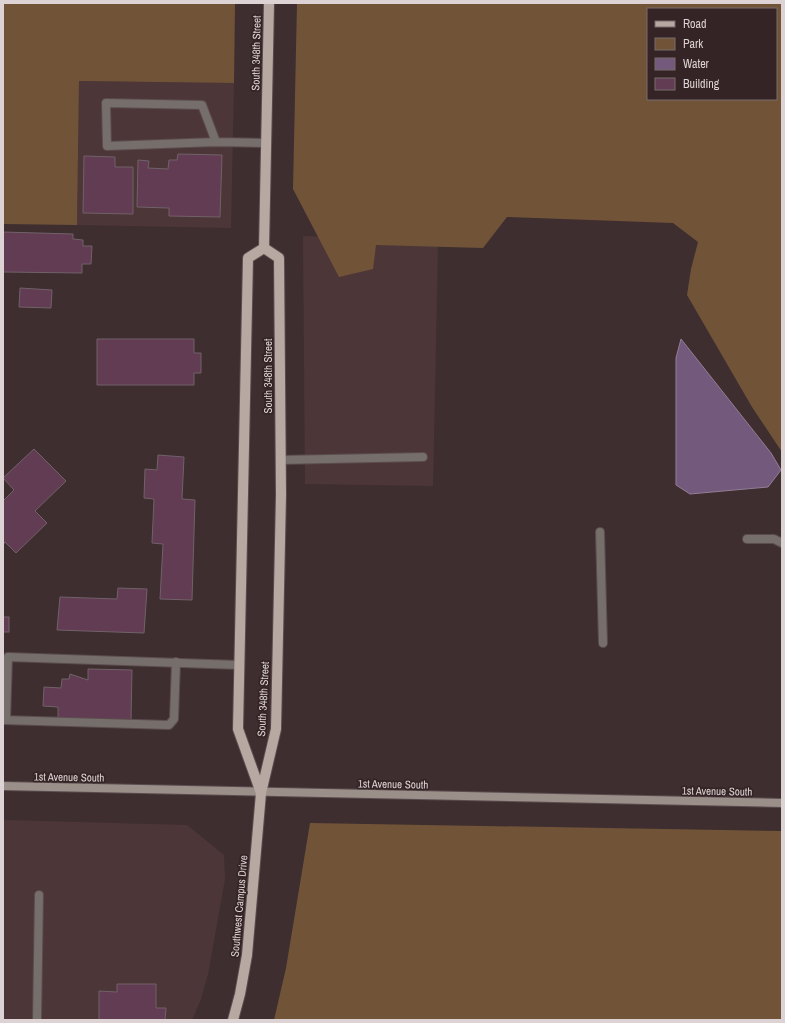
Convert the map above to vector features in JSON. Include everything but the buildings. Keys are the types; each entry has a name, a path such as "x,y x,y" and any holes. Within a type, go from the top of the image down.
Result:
{"main road":[{"name":"South 348th Street","path":"264,248 269,3"},
{"name":"South 348th Street","path":"261,792 276,730 280,527 279,258 264,248"},
{"name":"South 348th Street","path":"261,792 238,729 248,258 264,248"},
{"name":"1st Avenue South","path":"3,786 782,804"},
{"name":"Southwest Campus Drive","path":"233,1020 240,994 247,955 261,792"}],"lane":[{"path":"216,142 202,105 106,103 107,146 216,142 266,143"},
{"path":"280,460 423,457"},
{"path":"600,532 603,643"},
{"path":"748,539 774,539 782,543"},
{"path":"176,662 174,719 169,725 5,720 8,657 176,662 240,665"},
{"path":"37,1020 39,895"}],"shaded area":[{"path":"79,81 234,83 231,228 77,225"},
{"path":"303,236 438,241 433,486 305,484"},
{"path":"3,820 187,825 224,855 225,879 208,974 201,999 192,1020 3,1020"}],"green space":[{"path":"3,3 235,3 234,83 79,81 77,225 3,224"},
{"path":"297,3 782,3 782,452 752,407 687,295 691,269 698,242 673,223 507,217 483,248 376,245 373,269 339,277 293,189"},
{"path":"310,823 782,831 782,1020 274,1020 286,968"}],"water":[{"path":"681,339 771,453 781,470 768,487 690,494 676,485 676,358"}]}
